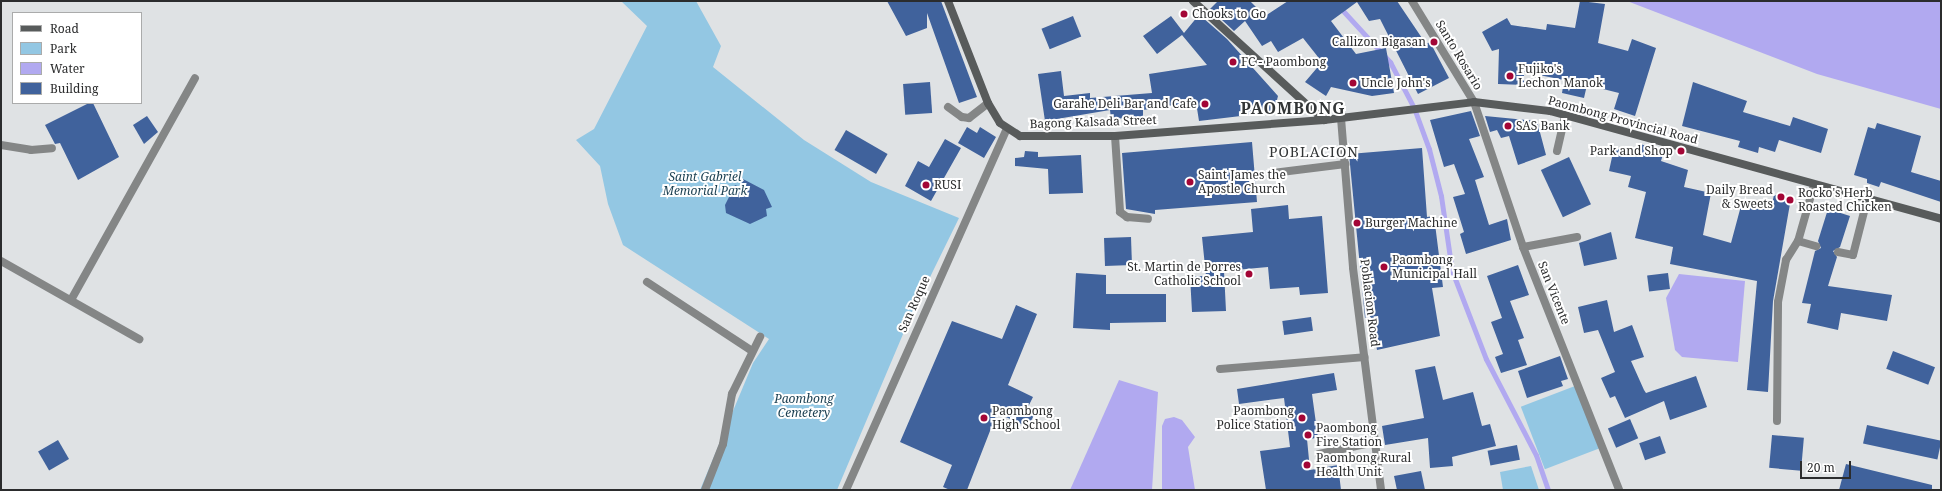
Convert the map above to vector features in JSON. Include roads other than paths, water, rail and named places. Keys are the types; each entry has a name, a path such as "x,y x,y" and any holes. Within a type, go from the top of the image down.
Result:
{"main road":[{"path":"948,1 988,103 1007,129"},
{"path":"1192,1 1324,120"},
{"name":"Paombong Provincial Road","path":"1324,120 1428,105 1474,102 1566,115 1867,200 1941,219"},
{"name":"Bagong Kalsada Street","path":"1007,129 1020,136 1115,136 1324,120"}],"street":[{"name":"Santo Rosario","path":"1412,1 1474,102"},
{"path":"71,300 195,78"},
{"name":"San Vicente","path":"1474,102 1523,247 1619,490"},
{"path":"948,108 962,118 969,118 988,103"},
{"path":"1557,151 1566,115"},
{"name":"Poblacion Road","path":"1341,118 1352,268 1365,357 1381,490"},
{"name":"San Roque","path":"846,490 1007,129"},
{"path":"1115,136 1120,212 1127,217 1148,219"},
{"path":"1,145 31,150 52,148"},
{"path":"1273,173 1345,164"},
{"path":"1777,421 1778,302 1786,260 1798,241 1814,185"},
{"path":"1838,252 1852,255 1867,200"},
{"path":"1523,247 1577,237"},
{"path":"1798,241 1816,246"},
{"path":"1,261 139,339"},
{"path":"647,282 752,351"},
{"path":"705,490 723,444 732,394 760,337"},
{"path":"1220,369 1365,357"},
{"path":"1319,454 1376,442"}],"water":[{"path":"1627,1 1941,1 1941,109 1817,74"},
{"path":"1679,274 1745,281 1738,362 1682,357 1675,350 1666,298"},
{"path":"1119,380 1158,392 1152,490 1070,490"},
{"path":"1174,417 1182,420 1195,437 1188,447 1195,490 1162,490 1162,426 1165,419"}],"waterway":[{"path":"1334,1 1390,62 1414,108 1429,149 1441,196 1452,271 1486,359 1536,455 1548,490"}],"place":[{"name":"Chooks to Go","path":"1184,14"},
{"name":"Callizon Bigasan","path":"1434,42"},
{"name":"FC - Paombong","path":"1233,62"},
{"name":"Fujiko's Lechon Manok","path":"1510,76"},
{"name":"Uncle John's","path":"1353,83"},
{"name":"Garahe Deli Bar and Cafe","path":"1205,104"},
{"name":"SAS Bank","path":"1508,126"},
{"name":"Park and Shop","path":"1681,151"},
{"name":"Saint James the Apostle Church","path":"1190,182"},
{"name":"RUSI","path":"926,185"},
{"name":"Daily Bread & Sweets","path":"1781,197"},
{"name":"Rocko's Herb Roasted Chicken","path":"1790,200"},
{"name":"Burger Machine","path":"1357,223"},
{"name":"Paombong Municipal Hall","path":"1384,267"},
{"name":"St. Martin de Porres Catholic School","path":"1249,274"},
{"name":"Paombong High School","path":"984,418"},
{"name":"Paombong Police Station","path":"1302,418"},
{"name":"Paombong Fire Station","path":"1308,435"},
{"name":"Paombong Rural Health Unit","path":"1307,465"}],"district":[{"name":"PAOMBONG","path":"1293,108"},
{"name":"POBLACION","path":"1314,152"}],"park label":[{"name":"Saint Gabriel Memorial Park","path":"705,184"},
{"name":"Paombong Cemetery","path":"804,406"}]}
